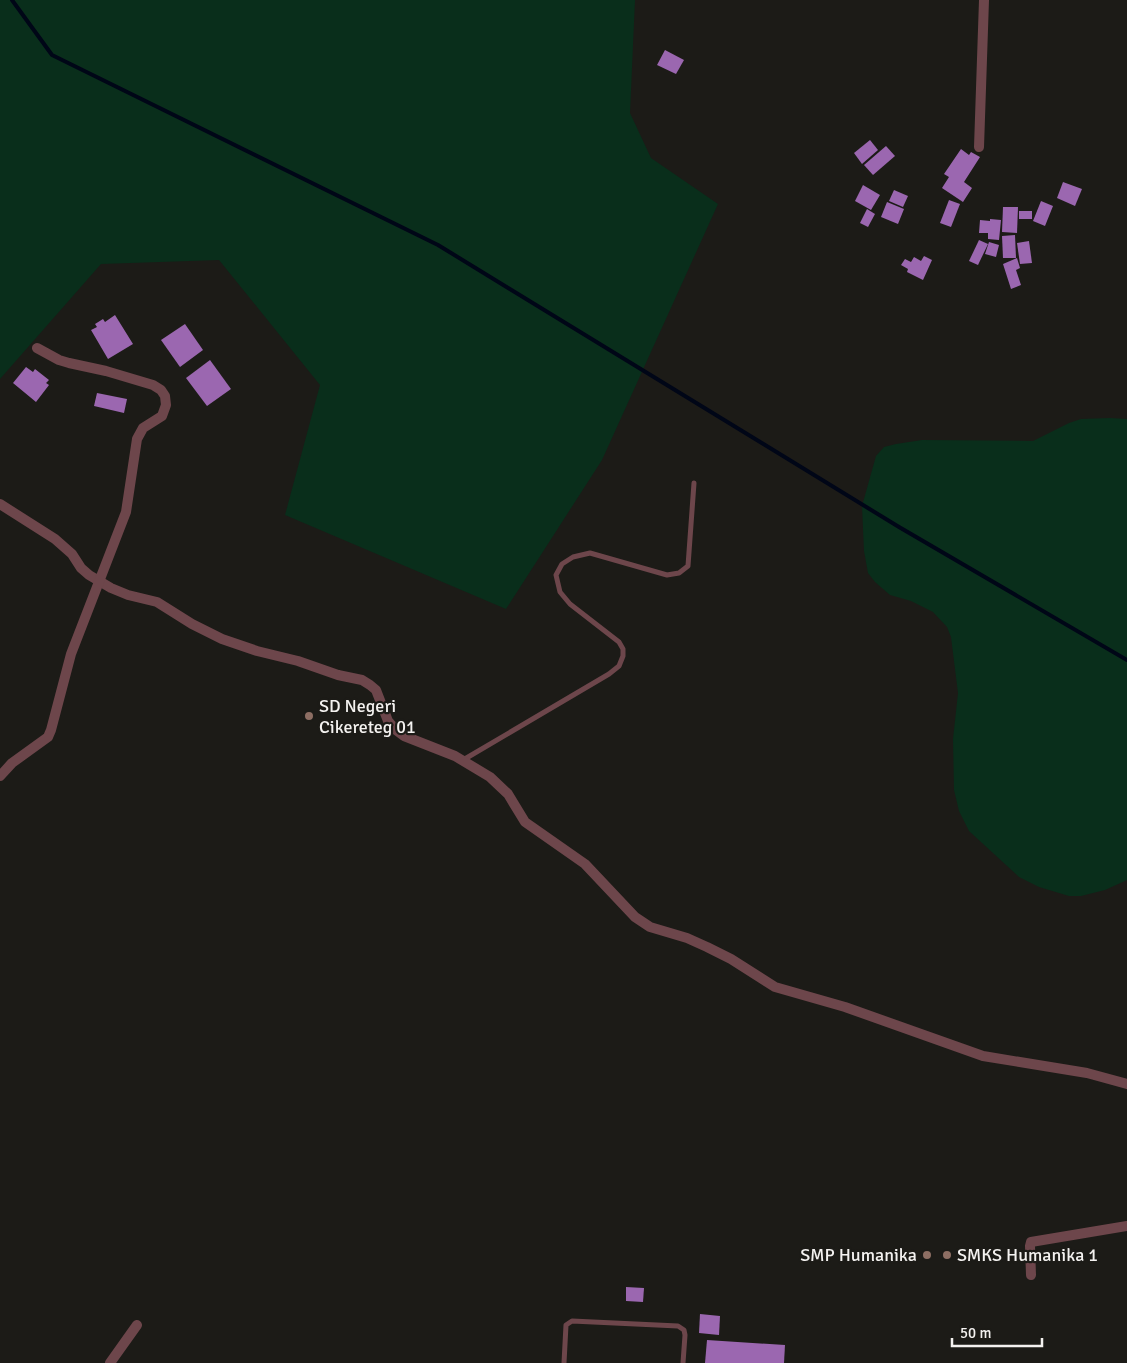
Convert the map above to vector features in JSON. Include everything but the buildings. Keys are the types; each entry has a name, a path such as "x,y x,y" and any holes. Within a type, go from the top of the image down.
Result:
{"street":[{"path":"979,147 984,0"},
{"path":"0,776 12,763 48,737 71,654 126,512 137,440 143,428 162,416 166,405 165,396 161,390 153,385 106,371 64,362 37,348"},
{"path":"0,504 55,539 72,554 85,572 99,582 122,593 157,602 222,640 367,682 376,690 388,721 396,730 404,736 463,760 490,776 508,794 525,822 585,864 635,917 650,927 702,944 731,959 775,987 845,1007 983,1056 1087,1073 1127,1084"},
{"path":"1031,1275 1031,1242 1127,1226"},
{"path":"110,1363 137,1325"}],"lane":[{"path":"463,760 594,684 619,666 623,656 623,649 619,642 570,604 560,592 556,575 562,564 573,557 590,553 667,575 679,573 688,566 694,483"},
{"path":"564,1363 566,1325 572,1321 678,1326 684,1330 685,1335 683,1363"}],"green space":[{"path":"0,0 635,0 630,113 651,158 718,204 602,460 506,609 285,515 320,385 219,260 101,264 0,379"},
{"path":"1081,419 1127,419 1127,880 1105,890 1081,896 1069,896 1039,887 1019,877 969,831 959,811 954,790 953,739 958,693 951,637 947,627 933,612 911,601 890,595 868,573 864,551 862,506 876,456 884,447 922,440 1033,441"}],"waterway":[{"path":"12,0 52,55 438,245 899,527 1127,660"}],"place":[{"name":"SD Negeri Cikereteg 01","path":"309,716"},
{"name":"SMP Humanika","path":"927,1255"},
{"name":"SMKS Humanika 1","path":"947,1255"}]}
